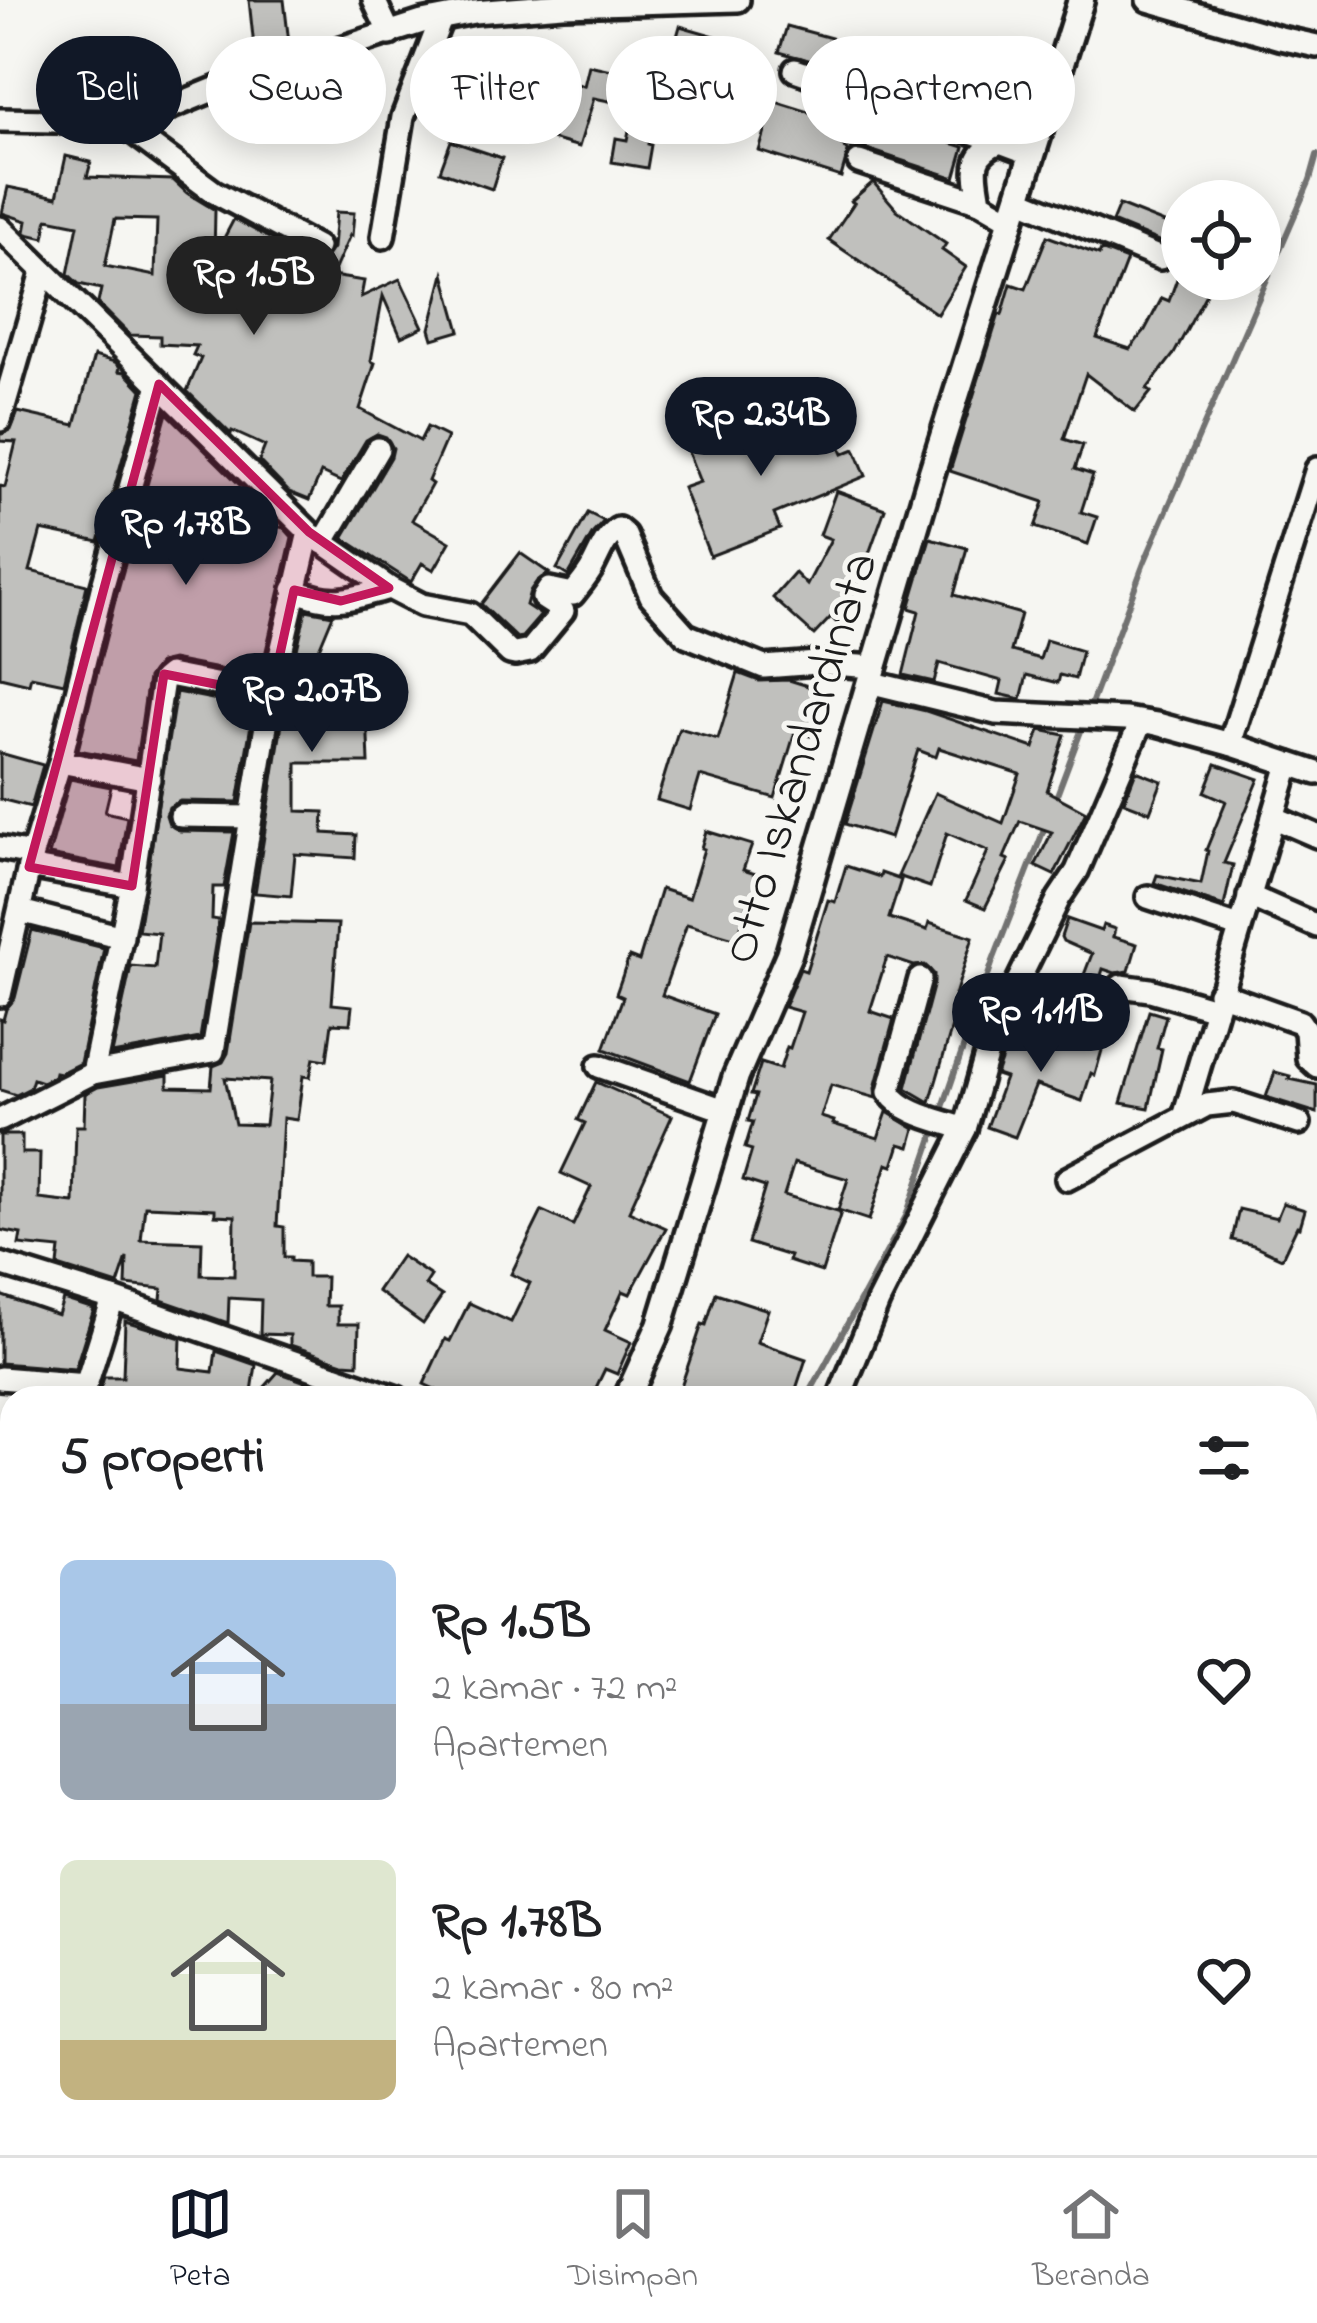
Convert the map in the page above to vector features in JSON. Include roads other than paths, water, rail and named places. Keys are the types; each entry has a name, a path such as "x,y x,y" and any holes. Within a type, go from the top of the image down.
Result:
{"main road":[{"name":"Otto Iskandardinata","path":"632,1386 660,1325 736,1076 789,954 1081,0"}],"street":[{"path":"374,0 390,34"},
{"path":"182,104 422,22 474,12 738,0"},
{"path":"1148,0 1317,46"},
{"path":"383,237 404,117 441,19"},
{"path":"795,70 801,72"},
{"path":"0,120 36,121"},
{"path":"149,144 214,192 317,247"},
{"path":"980,202 977,159 995,144"},
{"path":"1005,144 1032,154"},
{"path":"859,162 1160,258"},
{"path":"0,227 316,537 422,605 470,614 510,652 530,651 559,620 563,611 543,598 549,589 573,594 600,547 618,529 625,535 651,596 686,635 764,667 817,663 872,674 996,712 1134,720 1316,770"},
{"path":"0,420 43,272"},
{"path":"0,995 31,861 159,384"},
{"path":"0,1120 93,1073 213,1051 271,695 294,590 316,537 378,449"},
{"path":"1230,744 1317,469"},
{"path":"294,590 318,600 341,601 389,587"},
{"path":"93,1073 132,886 166,676 271,695"},
{"path":"844,1386 1004,1010 1059,898 1077,872 1134,720"},
{"path":"60,761 149,778"},
{"path":"1185,1114 1289,764"},
{"path":"181,815 250,817"},
{"path":"1273,817 1317,836"},
{"path":"0,848 31,861 132,886"},
{"path":"1249,896 1317,926"},
{"path":"1148,897 1239,927"},
{"path":"20,911 122,937"},
{"path":"920,979 889,1092 905,1108 956,1126"},
{"path":"1004,1010 1066,1032 1080,1026 1121,986 1217,1001 1304,1025 1306,1052 1317,1066"},
{"path":"599,1066 727,1111"},
{"path":"1067,1179 1207,1105 1234,1102 1299,1123"},
{"path":"0,1264 363,1386"},
{"path":"0,1378 86,1385 113,1299"}],"waterway":[{"path":"1054,803 1144,563 1317,155"},
{"path":"941,1113 1045,827"},
{"path":"814,1386 906,1216 937,1126"}]}
